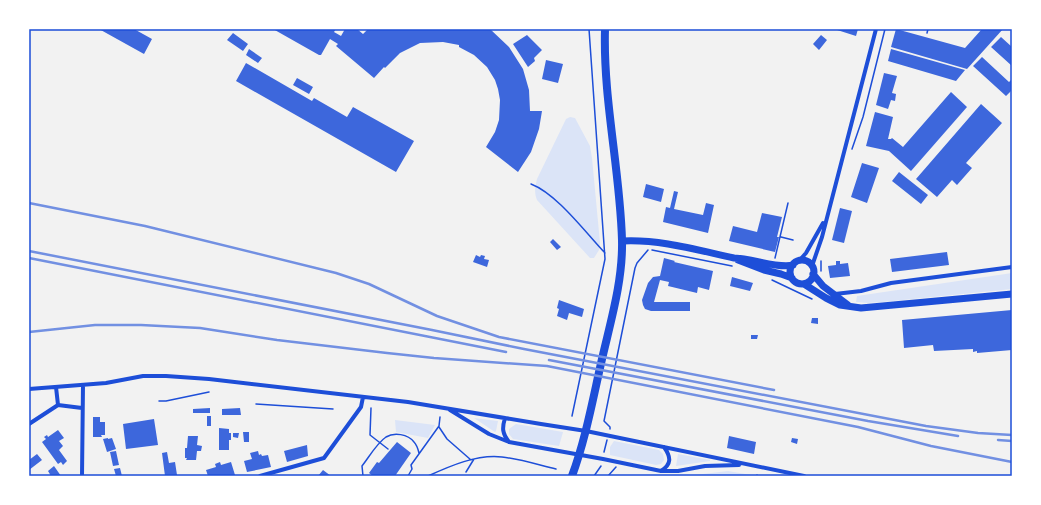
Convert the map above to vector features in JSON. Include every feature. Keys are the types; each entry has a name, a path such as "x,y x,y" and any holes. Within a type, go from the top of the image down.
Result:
{"main road":[{"path":"572,476 580,455 589,419 617,289 621,262 622,241 619,192 608,92 605,29"},
{"path":"622,241 656,241 734,258 743,258 784,266 806,262 812,266 813,274 820,284 848,306"},
{"path":"734,258 764,270 786,275 797,283 804,284 832,302 840,305 872,308 1012,294"},
{"path":"792,278 790,272 796,263"},
{"path":"804,284 810,281 813,274"}],"street":[{"path":"812,266 822,237 876,29"},
{"path":"796,263 806,253 825,221"},
{"path":"834,294 861,291 891,283 1012,267"},
{"path":"29,389 106,383 143,376 209,379 363,397 586,431 798,476 804,476"},
{"path":"82,476 83,385"},
{"path":"56,387 58,405"},
{"path":"260,476 324,458 361,407 363,397"},
{"path":"29,424 58,405 82,408"},
{"path":"448,409 489,434 509,442 661,471 678,471 705,466 747,465"},
{"path":"505,418 502,427 504,436 509,442"},
{"path":"661,471 670,463 670,459 664,447"}],"path":[{"path":"572,416 605,260 589,29"},
{"path":"850,154 863,117 885,29"},
{"path":"927,33 928,29"},
{"path":"531,184 552,197 605,253"},
{"path":"775,260 788,204"},
{"path":"780,237 793,240"},
{"path":"610,427 604,421 630,291 635,268 647,249"},
{"path":"159,401 166,401 209,392"},
{"path":"256,404 333,409"},
{"path":"371,408 370,435 388,449"},
{"path":"408,476 412,469 411,465 439,426 440,417"},
{"path":"439,426 446,439 471,460"},
{"path":"364,476 362,466 380,443 390,435 403,435 410,437 414,441 419,453"},
{"path":"428,476 447,467 474,459 487,457 501,457 556,469"},
{"path":"466,472 474,459"},
{"path":"608,476 616,467"}],"shaded area":[{"path":"570,117 575,118 590,146 600,243 599,250 594,258 590,258 537,200 535,194 537,179 566,119"},
{"path":"1012,273 1012,289 883,302 856,302 857,296"},
{"path":"474,418 498,421 496,431 495,432"},
{"path":"395,420 435,425 428,438 396,432"},
{"path":"516,424 563,432 559,446 513,439 509,434 509,429"},
{"path":"614,441 659,450 663,454 664,460 661,464 656,465 610,455 610,447"},
{"path":"678,454 710,460 710,461 676,466"},
{"path":"728,471 757,476 686,476"}],"building":[{"path":"99,29 134,29 152,39 144,54"},
{"path":"273,29 336,29 334,32 341,36 345,29 357,29 363,34 368,29 490,29 509,47 523,69 529,90 530,111 542,111 539,129 531,152 518,172 486,147 495,132 499,120 500,100 498,89 495,80 487,67 474,55 459,47 459,45 443,42 420,43 400,53 374,78 336,46 338,44 330,39 321,55 319,55"},
{"path":"834,29 858,29 856,36"},
{"path":"896,29 965,48 982,29 1003,29 967,69 891,47"},
{"path":"233,33 248,44 243,51 227,40"},
{"path":"527,35 542,50 534,58 535,61 528,67 513,44"},
{"path":"821,35 827,40 819,50 813,44"},
{"path":"1001,37 1012,47 1012,66 991,47"},
{"path":"249,49 262,58 258,63 246,55"},
{"path":"891,49 965,70 956,81 888,61"},
{"path":"982,57 1009,82 1012,79 1012,90 1006,96 973,66"},
{"path":"546,60 563,64 558,83 542,79"},
{"path":"246,63 312,101 314,98 347,117 353,107 414,141 396,172 236,81"},
{"path":"884,73 897,76 892,93 896,94 895,101 891,100 888,109 876,105"},
{"path":"297,78 313,87 309,94 293,85"},
{"path":"951,92 967,107 911,171 889,151 866,146 875,112 893,117 888,139 892,138 903,147"},
{"path":"981,104 1002,123 966,163 972,168 957,185 952,180 937,197 916,179"},
{"path":"862,163 879,168 867,203 851,197"},
{"path":"899,172 928,195 921,204 892,181"},
{"path":"646,184 664,189 661,202 643,197"},
{"path":"674,191 678,192 674,209 703,215 706,203 714,205 708,233 663,222 666,207 670,208"},
{"path":"840,208 852,211 844,243 832,240"},
{"path":"762,213 782,217 775,252 729,241 733,226 757,232"},
{"path":"553,239 561,247 557,250 550,242"},
{"path":"947,252 949,265 892,272 890,259"},
{"path":"476,255 480,257 481,255 485,256 484,259 489,260 487,267 473,262"},
{"path":"664,258 675,261 674,262 713,271 709,290 698,287 697,293 668,286 669,282 660,280 654,302 690,302 690,311 651,311 645,309 643,305 642,300 648,283 653,277 660,276"},
{"path":"836,261 840,261 840,264 848,263 850,276 830,278 828,266 836,265"},
{"path":"732,277 753,283 750,291 730,286"},
{"path":"559,300 584,309 582,317 569,313 567,320 557,316"},
{"path":"1012,310 1012,350 977,353 977,351 973,352 973,349 934,351 933,345 904,348 902,320"},
{"path":"812,318 818,318 818,324 811,323"},
{"path":"751,335 758,335 757,339 751,339"},
{"path":"210,408 210,413 193,413 193,409"},
{"path":"240,408 241,415 222,415 222,409"},
{"path":"207,416 211,416 211,426 207,426"},
{"path":"93,417 100,417 100,422 105,422 105,435 101,435 102,437 93,437"},
{"path":"154,419 158,445 126,449 123,424"},
{"path":"219,428 229,429 229,433 231,433 229,450 219,450"},
{"path":"58,430 64,438 59,441 63,446 59,450 67,461 63,465 61,462 58,464 42,442 46,439 44,437 47,435 48,437"},
{"path":"243,432 249,432 249,442 244,442"},
{"path":"233,433 239,433 238,438 233,437"},
{"path":"188,436 198,436 197,445 202,446 201,451 197,451 196,460 186,460 187,458 185,458 185,448 187,448"},
{"path":"729,436 756,442 754,454 727,448"},
{"path":"112,438 116,449 107,452 103,439"},
{"path":"792,438 798,439 797,444 791,442"},
{"path":"397,442 411,453 395,476 373,476 369,473 377,462 379,463"},
{"path":"307,445 308,456 287,462 284,451"},
{"path":"116,451 119,465 113,466 110,452"},
{"path":"258,451 259,455 268,455 271,467 247,472 244,461 252,459 250,453"},
{"path":"167,452 169,463 175,462 177,475 165,476 162,453"},
{"path":"37,454 42,460 29,470 29,460"},
{"path":"220,462 221,465 231,462 235,475 208,476 206,470 216,467 215,464"},
{"path":"54,466 61,476 51,476 48,471"},
{"path":"120,468 122,476 116,476 114,469"},
{"path":"323,470 331,476 318,476"}],"railway":[{"path":"29,203 145,226 336,273 369,284 437,316 499,337 774,390"},
{"path":"29,251 524,349 926,426 978,433 1012,435"},
{"path":"29,258 506,352"},
{"path":"29,332 95,325 141,325 200,328 277,340 387,353 547,366 858,427 931,446 1012,462"},
{"path":"549,360 868,421 958,436"},
{"path":"998,440 1012,441"}]}
